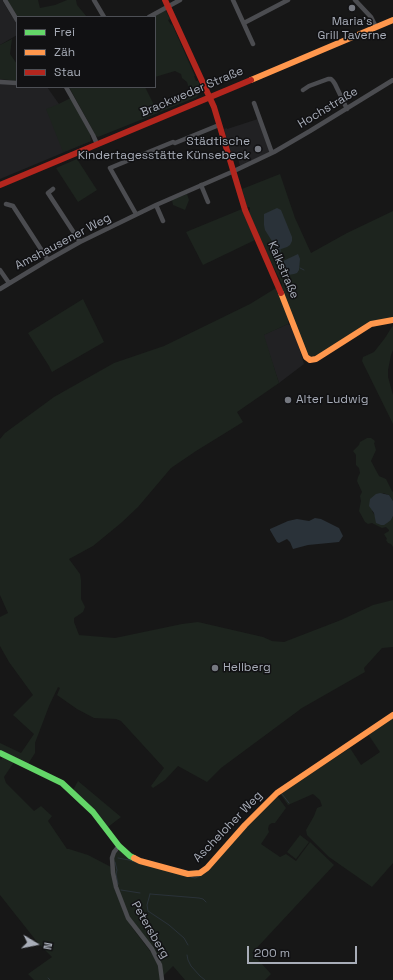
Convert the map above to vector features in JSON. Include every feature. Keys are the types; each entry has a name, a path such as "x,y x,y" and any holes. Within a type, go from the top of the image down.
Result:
{"street":[{"path":"5,0 16,18"},
{"path":"94,0 103,16"},
{"path":"150,16 166,3 180,0"},
{"path":"233,0 253,44"},
{"path":"244,23 288,0"},
{"path":"358,1 371,17 376,27"},
{"name":"Kalkstraße","path":"166,3 214,107 246,210 306,357 308,359 316,359 371,324 393,320"},
{"name":"Brackweder Straße","path":"0,185 393,20"},
{"path":"303,90 309,86 331,79 347,109"},
{"name":"Hochstraße","path":"201,185 272,153 393,80"},
{"path":"0,82 16,83"},
{"path":"67,88 97,144"},
{"path":"254,103 272,153"},
{"path":"136,214 110,168 219,125"},
{"path":"201,185 208,202"},
{"name":"Amshausener Weg","path":"0,289 80,242 136,214 201,185"},
{"path":"53,189 48,192 80,242"},
{"path":"6,204 13,206 48,260"},
{"path":"156,205 163,221"},
{"path":"0,270 9,283"},
{"name":"Ascheloher Weg","path":"0,753 62,783 93,812 119,846 130,856 140,862 188,874 194,874 200,873 207,868 245,825 277,793 393,715"},
{"name":"Petersberg","path":"119,846 114,852 112,858 116,887 128,918 152,949 160,965 162,980"}],"shaded area":[{"path":"0,0 2,0 16,22 16,36 0,45"},
{"path":"7,0 38,0 40,8 55,5 67,0 76,0 77,5 86,16 17,16"},
{"path":"166,11 170,19 168,20 171,25 172,24 200,88 197,97 160,112 159,110 191,95 187,82 182,78 181,74 175,71 156,77 155,16"},
{"path":"12,39 10,54 16,63 16,81 0,79 0,45"},
{"path":"0,79 16,81 16,88 48,88 59,104 71,98 91,141 0,179"},
{"path":"70,88 146,88 158,113 98,137 96,136"},
{"path":"71,98 90,134 91,141 63,152 46,109"},
{"path":"258,119 270,152 240,166 238,158 234,159 232,156 224,129"},
{"path":"77,159 97,190 78,202 56,168"},
{"path":"280,174 295,218 311,253 347,233 393,211 393,318 370,321 316,357 307,354 281,287 282,284 249,213 250,208 247,207 242,189"},
{"path":"187,194 189,200 185,210 173,205 172,200"},
{"path":"277,208 281,210 292,237 290,245 281,249 277,249 265,230 264,225 264,214"},
{"path":"242,209 255,240 203,265 186,232"},
{"path":"298,254 300,259 299,270 297,273 288,275 281,262"},
{"path":"276,288 288,316 288,324 264,335 279,383 237,412 243,422 171,468 138,507 121,523 93,546 69,559 80,574 81,599 85,607 83,612 74,618 74,622 79,635 115,638 198,622 263,637 272,641 284,642 341,620 373,605 393,600 393,647 382,648 364,668 365,672 302,708 221,768 207,782 178,766 165,780 153,788 151,786 164,768 121,721 116,719 94,718 77,709 57,695 60,688 58,687 35,743 35,753 28,764 0,750 0,743 21,753 34,734 13,715 33,695 9,662 0,646 0,617 8,613 0,595 0,439 5,433 54,397 114,363 164,346 250,304"},
{"path":"83,299 104,342 52,372 28,333"},
{"path":"288,324 293,328 304,364 279,383 263,335"},
{"path":"393,325 393,350 388,370 388,377 393,395 393,424 362,361 363,357 374,352"},
{"path":"367,438 371,438 375,442 376,450 371,461 379,476 386,479 393,492 393,501 389,495 383,493 372,511 376,517 376,523 391,520 393,516 393,547 388,543 384,534 389,530 386,527 382,528 372,523 368,524 365,522 359,511 361,501 360,496 362,492 357,481 360,473 359,468 356,465 356,455 353,451 360,442"},
{"path":"380,493 389,495 393,501 393,516 391,520 384,525 376,523 374,513 369,506 370,499 376,494"},
{"path":"315,518 321,519 339,528 343,536 339,542 308,545 293,549 287,539 279,543 277,542 270,530 288,521 297,519 309,521"},
{"path":"393,717 393,863 372,887 329,857 307,835 306,830 317,808 322,806 320,800 313,794 288,805 281,793 350,748 361,765 380,752 368,734"},
{"path":"3,757 14,762 4,777 6,783 34,811 41,806 52,816 48,821 67,849 88,855 111,867 114,887 125,915 131,926 153,955 158,965 161,980 34,980 28,974 52,957 38,943 0,895 0,759 1,760"},
{"path":"78,781 121,817 108,827 73,790"},
{"path":"278,797 286,808 275,823 269,825 269,832 261,844 280,857 286,854 296,861 310,842 334,865 252,953 271,974 265,980 185,980 173,966 163,976 161,965 130,918 117,886 114,871 114,857 116,852 120,851 129,858 194,877 275,798"},
{"path":"300,835 309,842 296,859 287,852"}],"waterway":[{"path":"300,268 304,270"},
{"path":"282,794 289,803"},
{"path":"118,858 138,863"},
{"path":"115,862 118,884"},
{"path":"191,877 195,878 200,876"},
{"path":"121,890 140,893"},
{"path":"150,894 147,905 148,911 169,925 184,938 188,945"},
{"path":"150,894 199,898 206,902"},
{"path":"187,955 191,966 205,980"}],"traffic: fast":[{"path":"0,753 62,783 93,812 119,846 134,858"}],"traffic: slow":[{"path":"251,80 393,20"},
{"path":"281,293 306,357 310,360 316,359 371,324 393,320"},
{"path":"134,858 188,874 200,873 207,868 245,825 277,793 393,715"}],"traffic: jam":[{"path":"165,0 214,107 245,210 281,293"},
{"path":"0,185 251,80"}],"place":[{"name":"Maria's Grill Taverne","path":"352,8"},
{"name":"Städtische Kindertagesstätte Künsebeck","path":"258,149"},
{"name":"Alter Ludwig","path":"288,400"},
{"name":"Hellberg","path":"215,668"}]}
